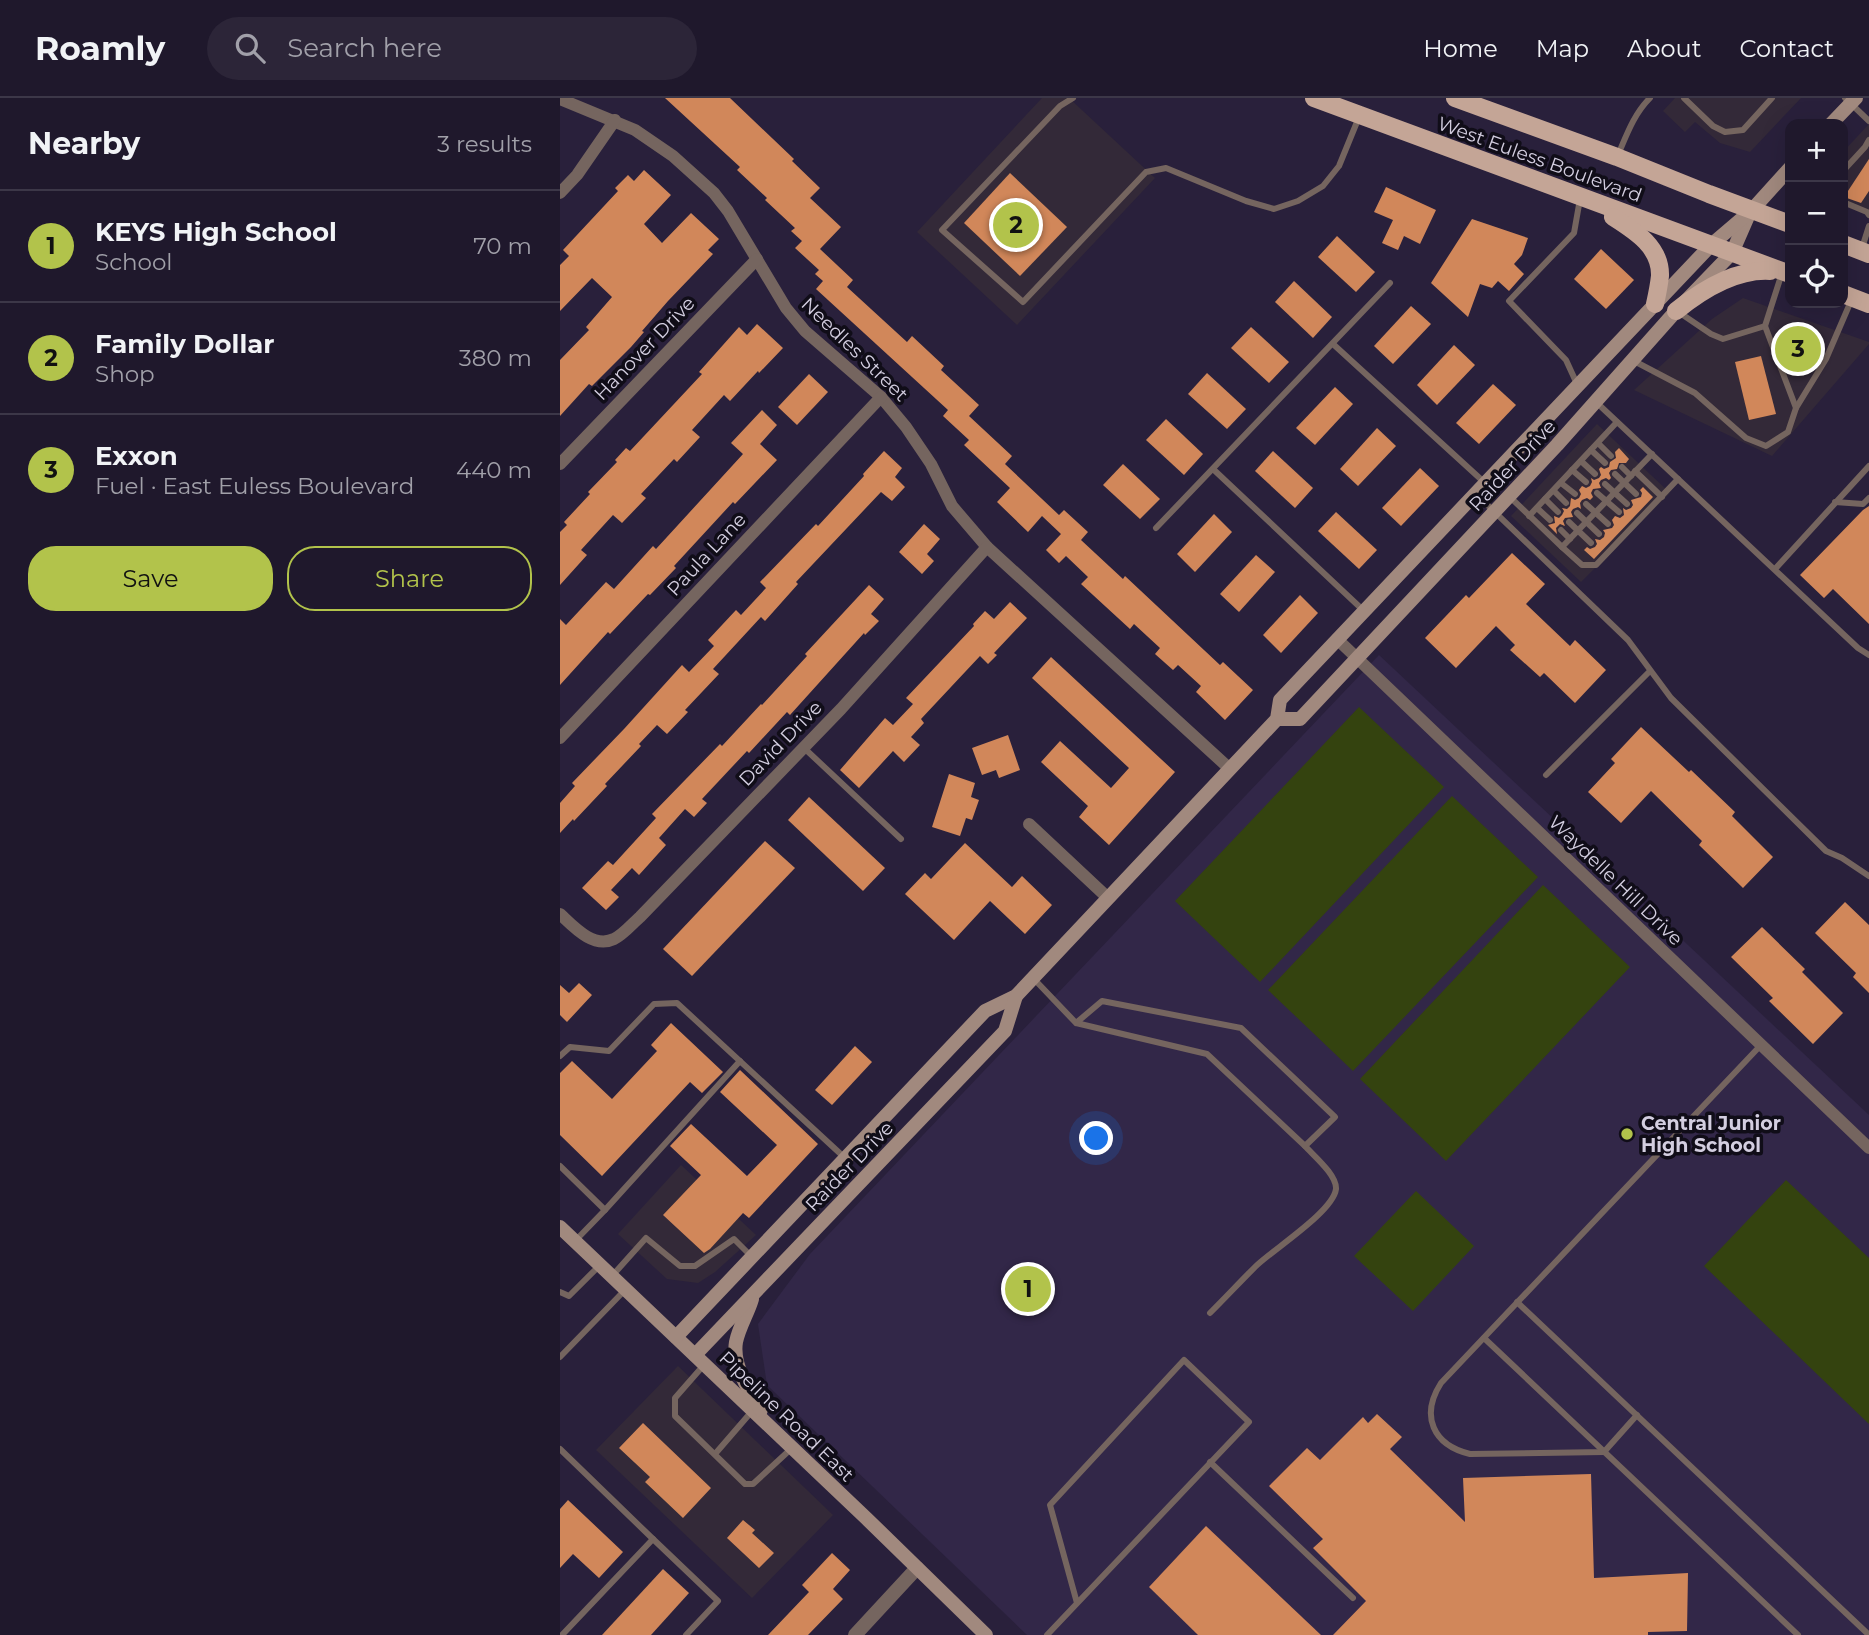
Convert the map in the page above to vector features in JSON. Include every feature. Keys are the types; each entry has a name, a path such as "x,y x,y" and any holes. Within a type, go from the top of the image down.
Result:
{"main road":[{"name":"West Euless Boulevard","path":"1314,98 1785,273"},
{"name":"West Euless Boulevard","path":"1455,98 1785,222"},
{"path":"1835,119 1851,100"},
{"name":"Raider Drive","path":"676,1338 985,1011 1016,996 1277,719 1280,700 1337,639 1711,245 1752,210 1785,174"},
{"path":"1580,197 1636,232 1650,246 1656,255 1660,275 1655,304"},
{"name":"Raider Drive","path":"1277,719 1300,719 1509,496 1732,253 1752,210"},
{"path":"1846,245 1865,252"},
{"path":"1676,311 1692,298 1728,279 1756,270 1785,273"},
{"path":"1578,386 1596,402"},
{"name":"Raider Drive","path":"700,1360 755,1291 1005,1031 1016,996"},
{"path":"797,1209 816,1227"},
{"name":"Pipeline Road East","path":"560,1227 986,1635"},
{"path":"755,1291 736,1343 737,1361 749,1391 775,1432"}],"street":[{"name":"Needles Street","path":"560,99 635,130 673,156 714,193 729,211 786,308 805,331 881,397 931,464 951,506 987,547 1230,769"},
{"path":"560,193 577,175 615,120"},
{"name":"Hanover Drive","path":"560,464 757,259"},
{"name":"Paula Lane","path":"560,738 881,397"},
{"name":"David Drive","path":"560,914 587,937 601,942 614,939 623,932 841,709 987,547"},
{"name":"Waydelle Hill Drive","path":"1337,639 1869,1148"},
{"path":"1029,824 1108,898"},
{"path":"855,1635 917,1568"}],"lane":[{"path":"1073,98 1060,106 942,230 1023,302 1146,172 1166,168 1246,201 1273,209 1298,201 1323,186 1339,166 1359,115"},
{"path":"1617,157 1633,121 1650,98"},
{"path":"1686,99 1713,126 1725,132 1743,130 1772,98"},
{"path":"1851,100 1869,121"},
{"path":"1848,166 1869,140"},
{"path":"1578,386 1566,360 1509,301 1574,233 1580,197"},
{"path":"1848,204 1869,215"},
{"path":"1865,252 1869,226"},
{"path":"1785,276 1765,326 1796,408"},
{"path":"1156,528 1390,283"},
{"path":"1634,361 1695,393 1746,438 1766,446 1788,432 1796,408 1826,359 1855,299"},
{"path":"1676,311 1723,339 1765,326"},
{"path":"1332,344 1480,489 1494,512 1628,640 1671,698 1826,851 1869,876"},
{"path":"1596,402 1858,648 1869,655"},
{"path":"1529,516 1617,422"},
{"path":"1598,443 1611,456"},
{"path":"1591,450 1605,463"},
{"path":"1562,547 1652,454"},
{"path":"1581,461 1595,474"},
{"path":"1775,569 1869,466"},
{"path":"1622,467 1661,497"},
{"path":"1213,468 1364,611"},
{"path":"1572,470 1586,482"},
{"path":"1615,474 1636,494"},
{"path":"1509,496 1582,565 1596,565 1640,515 1678,479"},
{"path":"1561,483 1575,494"},
{"path":"1605,484 1627,504"},
{"path":"1554,491 1566,503"},
{"path":"1597,493 1619,513"},
{"path":"1835,502 1863,504 1869,498"},
{"path":"1545,499 1558,512"},
{"path":"1586,505 1608,524"},
{"path":"1537,508 1550,520"},
{"path":"1577,513 1599,534"},
{"path":"1569,522 1591,542"},
{"path":"1561,530 1570,539"},
{"path":"1546,775 1650,671"},
{"path":"803,747 901,839"},
{"path":"1033,978 1076,1023 1207,1054 1305,1146 1333,1179 1336,1189 1319,1214 1256,1265 1210,1313"},
{"path":"1076,1023 1102,1001 1241,1028 1335,1116 1305,1146"},
{"path":"560,1056 570,1047 609,1051 654,1004 677,1003 845,1158"},
{"path":"1637,1415 1604,1451 1470,1454 1445,1444 1436,1434 1430,1408 1433,1395 1441,1383 1761,1045"},
{"path":"575,1241 740,1061"},
{"path":"560,1166 605,1210"},
{"path":"612,1276 646,1238 680,1266 695,1266 734,1239 751,1257"},
{"path":"560,1292 569,1296 600,1265"},
{"path":"560,1357 625,1289"},
{"path":"1517,1302 1869,1635"},
{"path":"1484,1338 1798,1635"},
{"path":"700,1360 675,1398 675,1416 745,1484 753,1484 792,1448"},
{"path":"1047,1635 1249,1422 1184,1360 1050,1505 1077,1603"},
{"path":"715,1454 753,1410"},
{"path":"560,1449 718,1601 687,1635"},
{"path":"1210,1462 1353,1598"},
{"path":"562,1635 653,1539"}],"shaded area":[{"path":"1042,98 1069,98 1155,178 1017,325 917,232"},
{"path":"1675,98 1801,98 1750,152 1720,143 1695,122 1685,132 1663,111"},
{"path":"1869,124 1869,212 1848,206 1848,147"},
{"path":"1743,298 1869,342 1772,456 1634,390 1712,319"},
{"path":"1597,424 1670,493 1581,582 1511,516"},
{"name":"Central Junior High School","path":"1379,655 1869,1115 1869,1635 1027,1635 767,1385 758,1324 810,1254"},
{"path":"681,1165 756,1235 715,1272 698,1283 667,1279 618,1234"},
{"path":"678,1366 833,1515 752,1598 596,1450"}],"green space":[{"path":"1359,707 1444,787 1260,982 1175,901"},
{"path":"1452,796 1538,877 1353,1071 1268,990"},
{"path":"1543,885 1630,967 1446,1161 1360,1079"},
{"path":"1786,1180 1869,1258 1869,1424 1704,1266"},
{"path":"1416,1191 1474,1246 1413,1311 1354,1256"}],"building":[{"path":"665,98 730,98 794,159 792,161 820,188 810,198 841,227 820,249 853,280 847,287 907,342 912,336 944,366 941,370 979,405 969,416 1012,456 1005,464 1059,515 1064,510 1088,532 1081,540 1123,579 1125,576 1220,665 1223,662 1253,690 1225,720 1196,692 1201,686 1178,665 1173,670 1155,654 1160,648 1134,624 1130,629 1081,584 1088,577 1066,556 1059,563 1046,550 1061,534 1042,516 1028,532 997,502 1010,488 964,445 969,440 943,416 948,410 816,289 823,281 815,274 819,270 795,248 802,241 791,231 795,228 737,170 740,167"},
{"path":"1869,159 1869,191 1861,203 1848,198 1848,191"},
{"path":"644,170 671,195 644,224 662,243 691,213 719,239 708,250 713,254 668,301 631,347 592,386 589,384 560,416 560,360 589,330 586,327 612,297 592,278 560,311 560,265 569,256 563,250 618,191 615,188 628,175 634,181"},
{"path":"1010,173 1067,227 1020,276 964,223"},
{"path":"1386,187 1436,210 1420,244 1404,236 1398,250 1382,243 1393,220 1374,212"},
{"path":"1472,219 1528,238 1522,255 1514,264 1524,274 1509,291 1498,281 1492,288 1480,284 1468,317 1431,283"},
{"path":"1337,236 1375,272 1356,292 1318,257"},
{"path":"1601,249 1634,280 1606,309 1574,279"},
{"path":"1294,281 1332,317 1313,338 1275,302"},
{"path":"1411,306 1431,324 1393,364 1374,346"},
{"path":"757,324 783,348 730,401 724,395 692,430 700,437 677,462 674,459 641,494 646,498 622,523 613,515 581,550 587,555 560,585 560,532 567,525 564,522 626,448 630,451 702,374 699,372 739,327 747,335"},
{"path":"1251,327 1289,362 1269,383 1231,348"},
{"path":"1792,329 1815,338 1803,368 1784,360 1782,354"},
{"path":"1454,345 1475,365 1437,405 1417,385"},
{"path":"1761,356 1776,414 1749,420 1735,362"},
{"path":"1207,373 1246,409 1227,429 1188,394"},
{"path":"809,374 828,392 797,425 778,407"},
{"path":"1493,384 1516,405 1479,444 1456,423"},
{"path":"1335,387 1353,404 1315,445 1296,428"},
{"path":"762,410 777,425 760,444 777,460 735,504 733,502 674,566 676,568 610,634 608,632 560,685 560,619 566,625 606,582 614,589 653,546 656,549 743,454 731,443"},
{"path":"1166,419 1203,454 1184,475 1146,440"},
{"path":"1377,428 1396,446 1358,486 1340,469"},
{"path":"1619,448 1629,459 1626,463 1619,463 1617,469 1611,470 1609,480 1601,480 1601,488 1593,489 1593,497 1590,500 1582,500 1581,509 1573,509 1573,517 1565,518 1565,526 1560,524 1556,528 1557,534 1548,525 1555,523 1554,516 1559,518 1562,515 1562,508 1567,509 1570,506 1571,498 1579,498 1579,490 1582,486 1590,486 1591,478 1599,478 1599,469 1609,467"},
{"path":"884,451 902,468 895,477 905,487 892,501 881,492 796,582 798,584 765,621 761,617 713,669 719,674 685,710 688,712 667,734 657,725 605,784 607,786 560,833 560,803 575,786 572,783 682,665 689,672 714,646 708,640 736,610 741,615 766,588 760,582 816,524 818,526"},
{"path":"1273,451 1313,488 1295,508 1255,471"},
{"path":"1123,464 1160,499 1140,519 1103,485"},
{"path":"1420,468 1439,486 1401,526 1382,508"},
{"path":"1643,487 1653,497 1594,559 1584,550 1587,547 1595,547 1595,539 1600,540 1604,537 1603,530 1612,528 1615,516 1620,518 1624,515 1623,508 1631,508 1631,500 1641,497 1640,490"},
{"path":"1869,506 1869,624 1833,589 1824,598 1800,575"},
{"path":"1336,512 1377,550 1359,569 1318,531"},
{"path":"1214,514 1232,532 1195,572 1177,554"},
{"path":"924,524 940,539 927,554 934,561 922,574 899,552"},
{"path":"1512,553 1545,584 1526,604 1570,646 1575,640 1606,670 1575,703 1544,673 1540,677 1510,650 1515,645 1496,626 1456,668 1425,638 1466,595 1469,598"},
{"path":"1256,555 1275,572 1239,612 1220,594"},
{"path":"869,585 884,599 871,614 879,621 865,635 864,633 790,715 787,712 749,753 747,751 702,799 707,803 694,817 685,809 659,838 666,845 639,875 632,868 611,890 619,897 606,910 582,888 608,861 613,865 656,818 652,814 762,705"},
{"path":"1300,595 1318,613 1281,653 1263,635"},
{"path":"1010,602 1027,618 994,653 997,655 988,664 980,656 921,719 924,723 911,737 920,745 904,762 893,751 859,788 840,770 885,718 893,725 913,704 906,698 985,611 994,619"},
{"path":"1051,657 1175,772 1109,845 1079,817 1088,806 1041,762 1060,741 1111,788 1129,768 1032,678"},
{"path":"1641,727 1735,812 1732,816 1773,857 1743,888 1699,845 1702,841 1651,791 1621,823 1588,792 1615,763 1611,759"},
{"path":"1008,735 1020,770 999,778 996,770 982,775 972,748"},
{"path":"949,774 975,783 971,797 979,800 972,820 966,818 960,836 932,827"},
{"path":"809,797 885,868 863,891 788,820"},
{"path":"765,841 795,868 692,976 663,949"},
{"path":"965,843 1012,887 1022,876 1052,905 1025,934 990,901 954,940 905,894 925,873 931,879"},
{"path":"1845,902 1869,925 1869,993 1853,977 1856,973 1815,933"},
{"path":"1762,927 1805,969 1802,972 1843,1013 1813,1044 1769,1001 1773,998 1731,957"},
{"path":"579,983 592,995 567,1022 560,1015 560,985 569,993"},
{"path":"671,1023 723,1072 702,1093 690,1082 602,1176 560,1135 560,1073 572,1061 612,1099 657,1051 651,1045"},
{"path":"855,1046 872,1062 832,1105 815,1090"},
{"path":"740,1070 818,1144 749,1218 743,1213 704,1253 663,1215 701,1175 670,1146 691,1124 747,1176 777,1145 720,1092"},
{"path":"1377,1414 1402,1437 1390,1449 1465,1522 1463,1478 1591,1474 1594,1578 1688,1573 1687,1631 1648,1632 1648,1635 1333,1635 1366,1601 1313,1548 1323,1539 1269,1486 1307,1448 1320,1460 1363,1417 1368,1423"},
{"path":"643,1423 711,1488 683,1518 645,1482 650,1477 619,1448"},
{"path":"568,1500 623,1552 599,1578 573,1554 560,1568 560,1509"},
{"path":"743,1520 755,1530 752,1533 774,1553 759,1568 727,1538"},
{"path":"1206,1526 1321,1635 1198,1635 1149,1587"},
{"path":"832,1553 850,1570 833,1589 843,1599 808,1635 768,1635 809,1592 802,1585"},
{"path":"663,1569 689,1593 651,1635 602,1635"}],"place":[{"name":"Family Dollar","path":"1016,225"},
{"name":"Exxon","path":"1798,349"},
{"name":"Central Junior High School","path":"1627,1134"},
{"name":"KEYS High School","path":"1028,1289"}]}
